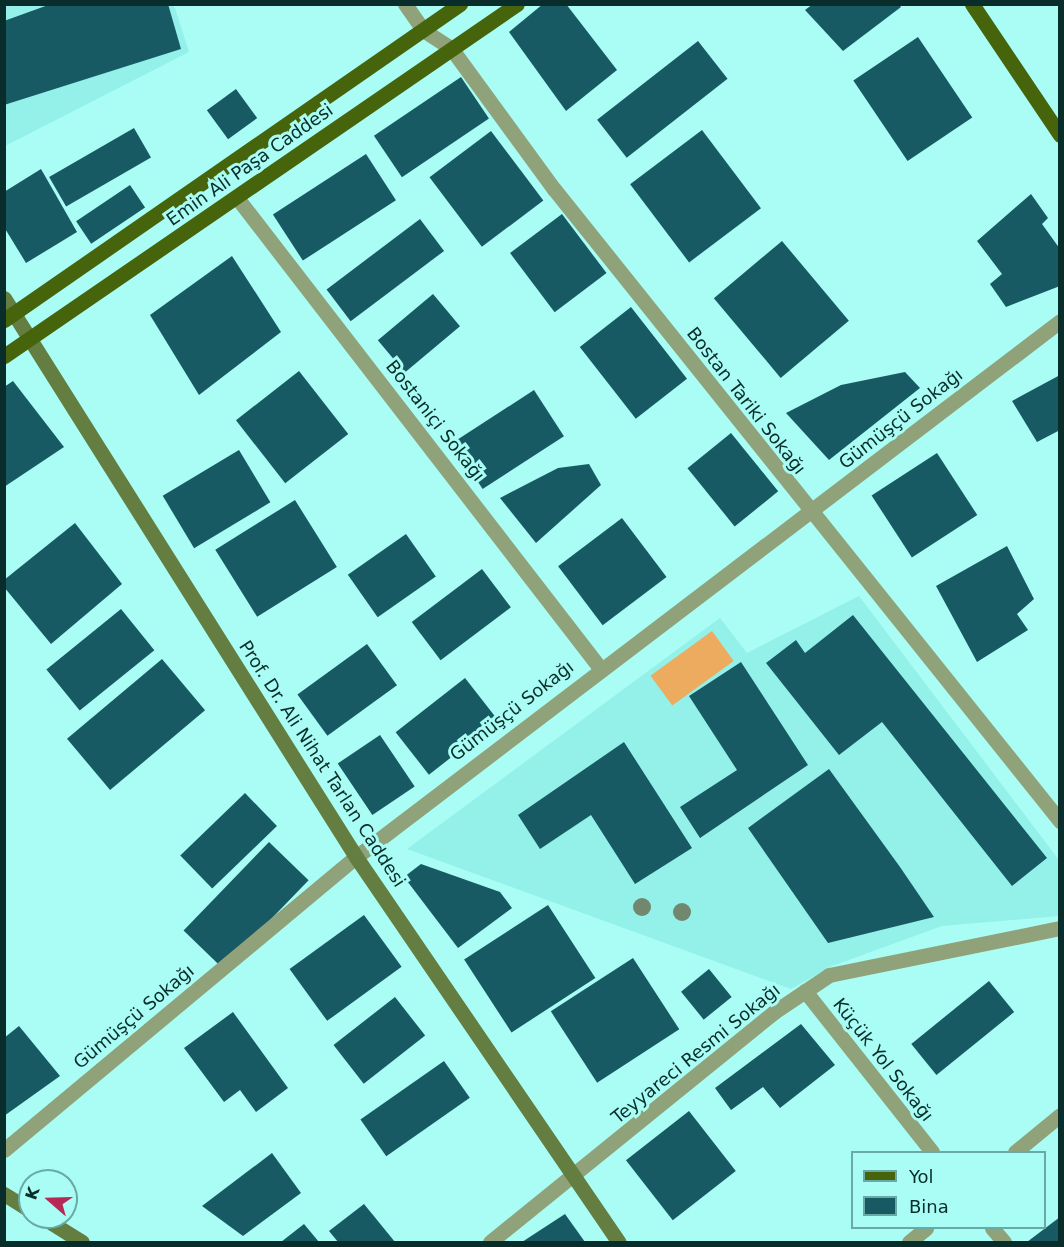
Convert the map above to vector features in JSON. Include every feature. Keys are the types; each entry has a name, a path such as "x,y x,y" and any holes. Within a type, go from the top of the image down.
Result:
{"main road":[{"name":"Emin Ali Paşa Caddesi","path":"9,317 460,4"},
{"name":"Emin Ali Paşa Caddesi","path":"4,356 238,199 517,4"},
{"path":"960,4 994,38"},
{"path":"972,4 1059,135"},
{"name":"Prof. Dr. Ali Nihat Tarlan Caddesi","path":"4,298 9,317 28,338 356,856 619,1242"},
{"path":"4,1194 18,1203"},
{"path":"61,1229 82,1242"}],"street":[{"name":"Bostan Tariki Sokağı","path":"405,4 423,30 451,48 554,189 811,515 1059,821"},
{"name":"Bostaniçi Sokağı","path":"238,199 600,668"},
{"name":"Gümüşçü Sokağı","path":"4,1150 356,856 600,668 811,515 1059,321"},
{"name":"Teyyareci Resmi Sokağı","path":"490,1242 576,1179 804,991 829,975 1059,928"},
{"name":"Küçük Yol Sokağı","path":"804,991 931,1151"},
{"path":"1016,1151 1059,1115"},
{"path":"909,1242 924,1229"},
{"path":"994,1229 1004,1242"}],"shaded area":[{"path":"5,5 174,5 189,52 5,146"},
{"path":"859,596 1059,860 1059,916 942,926 832,966 791,989 407,849 720,618 747,653"},
{"path":"712,631 734,661 672,706 651,676"}],"building":[{"path":"51,4 168,4 181,49 4,105 4,21"},
{"path":"543,4 566,4 617,70 566,111 509,32"},
{"path":"813,4 899,4 901,7 843,51 805,10"},
{"path":"918,37 972,117 908,161 853,81"},
{"path":"698,41 728,79 627,158 597,120"},
{"path":"461,77 489,118 402,177 374,136"},
{"path":"236,89 257,118 228,139 207,110"},
{"path":"134,128 151,157 66,206 49,177"},
{"path":"702,130 761,208 689,262 630,184"},
{"path":"491,131 543,200 482,247 430,177"},
{"path":"366,154 396,200 303,261 273,214"},
{"path":"41,169 77,232 26,263 4,227 4,192"},
{"path":"130,185 145,207 91,244 76,221"},
{"path":"1031,194 1048,218 1042,224 1060,249 1060,286 1006,307 990,284 1002,274 977,241"},
{"path":"562,214 607,273 555,312 510,253"},
{"path":"420,219 444,251 351,321 327,289"},
{"path":"782,241 849,321 781,378 714,298"},
{"path":"232,256 281,332 199,395 150,315"},
{"path":"433,294 460,326 405,372 378,340"},
{"path":"631,307 687,379 636,419 580,347"},
{"path":"299,371 348,434 285,483 236,420"},
{"path":"905,372 920,388 829,460 786,413 841,385"},
{"path":"1060,375 1060,430 1037,442 1012,401"},
{"path":"13,381 64,447 4,487 4,387"},
{"path":"534,390 564,436 483,489 453,443"},
{"path":"731,433 778,491 735,527 687,468"},
{"path":"239,450 270,502 194,548 163,496"},
{"path":"937,453 977,515 912,558 872,495"},
{"path":"589,464 601,485 536,543 500,498 558,468"},
{"path":"295,500 337,567 257,617 215,550"},
{"path":"622,518 667,577 603,625 558,566"},
{"path":"75,523 122,584 51,644 4,587 4,580"},
{"path":"406,534 436,577 378,617 348,575"},
{"path":"1007,546 1034,599 1017,614 1028,630 977,662 936,586"},
{"path":"482,569 511,607 441,660 412,622"},
{"path":"121,609 154,650 80,711 46,669"},
{"path":"853,615 1047,858 1012,886 882,722 839,755 766,663 796,640 805,653"},
{"path":"367,644 397,685 327,736 297,695"},
{"path":"162,659 205,710 110,790 67,739"},
{"path":"741,662 808,765 700,838 680,807 737,770 689,696"},
{"path":"465,678 498,721 429,775 396,732"},
{"path":"380,735 415,786 372,815 338,764"},
{"path":"624,742 692,848 635,884 591,815 540,849 518,815"},
{"path":"829,769 934,917 828,943 748,828"},
{"path":"245,793 277,826 212,889 180,856"},
{"path":"269,842 309,880 223,969 184,930"},
{"path":"421,864 500,892 512,908 458,948 404,877"},
{"path":"548,905 595,978 512,1032 464,959"},
{"path":"364,915 402,967 327,1021 290,969"},
{"path":"633,958 679,1029 597,1083 551,1011"},
{"path":"709,969 732,997 704,1020 681,992"},
{"path":"989,981 1014,1012 936,1075 911,1044"},
{"path":"395,997 425,1036 364,1084 334,1045"},
{"path":"233,1012 288,1088 256,1112 240,1090 224,1102 184,1048"},
{"path":"801,1024 835,1065 780,1108 763,1087 731,1110 715,1088"},
{"path":"19,1026 60,1076 4,1116 4,1038"},
{"path":"444,1061 470,1098 386,1156 360,1120"},
{"path":"689,1111 736,1171 673,1220 626,1160"},
{"path":"272,1153 301,1193 243,1236 202,1206"},
{"path":"364,1204 395,1242 338,1242 329,1231"},
{"path":"565,1214 585,1242 522,1242"},
{"path":"1060,1217 1060,1242 1027,1242 1046,1229"},
{"path":"304,1224 319,1242 281,1242"}]}
